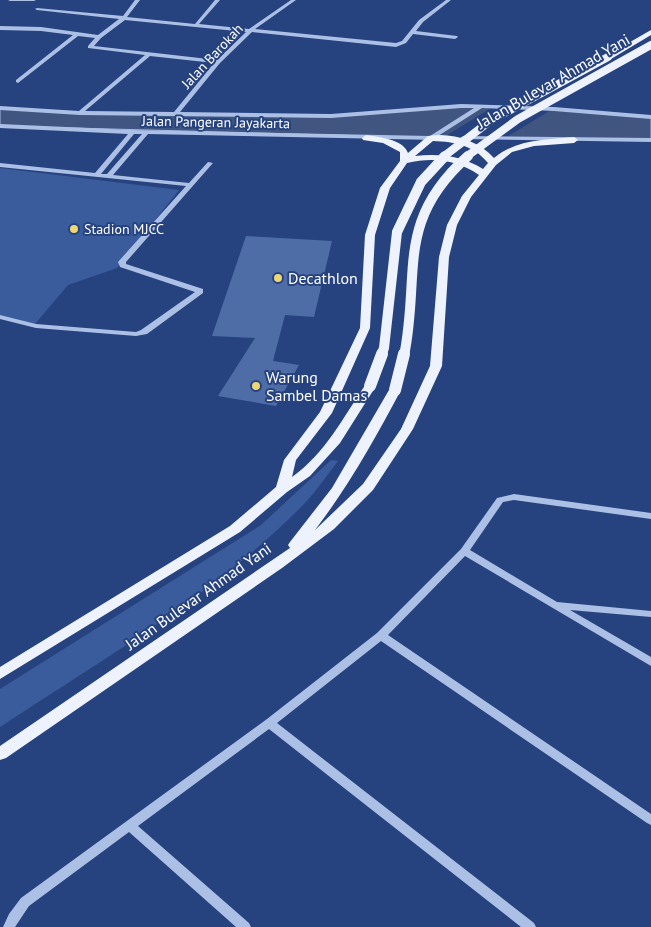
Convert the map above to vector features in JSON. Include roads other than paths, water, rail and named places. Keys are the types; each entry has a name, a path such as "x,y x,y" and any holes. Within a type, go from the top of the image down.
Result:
{"main road":[{"name":"Jalan Bulevar Ahmad Yani","path":"0,674 235,529 282,489 306,473 336,440 370,386 384,348 397,232 412,199 432,168 464,138 490,121 651,32"},
{"name":"Jalan Bulevar Ahmad Yani","path":"0,754 277,565 323,512 353,467 395,390 405,358 412,255 418,228 435,194 454,169 477,146 507,125 651,45"},
{"path":"282,489 290,460 326,412 365,328 370,235 385,188 404,161 434,135 482,149 493,163"},
{"path":"366,138 380,139 399,147 404,151 404,161"},
{"path":"277,565 329,526 368,487 407,430 436,366 444,257 447,240 467,196 493,163 509,150 520,146 574,140"},
{"path":"404,161 417,158 448,158 472,164 484,174"}],"street":[{"path":"10,0 34,0"},
{"path":"138,0 124,18 90,46 148,55 218,62"},
{"path":"198,23 218,0"},
{"name":"Jalan Barokah","path":"175,115 218,62 252,29 294,0"},
{"path":"37,9 198,23 384,44 401,44 421,20 449,0"},
{"path":"0,28 41,29 99,37"},
{"path":"411,32 455,37"},
{"path":"18,81 77,34"},
{"path":"80,113 148,55"},
{"path":"0,108 80,113 331,116 480,107 554,109 651,117"},
{"path":"434,135 480,107"},
{"name":"Jalan Pangeran Jayakarta","path":"0,126 132,132 366,138 434,135 574,140 651,140"},
{"path":"97,175 132,132"},
{"path":"109,176 146,132"},
{"path":"0,317 36,326 136,334 144,332 200,291 123,265 122,262 210,163"},
{"path":"0,165 190,185"},
{"path":"9,927 12,918 25,902 269,723 381,636 464,551 500,500 506,497 651,516"},
{"path":"464,551 651,662"},
{"path":"555,605 651,614"},
{"path":"381,636 651,820"},
{"path":"269,723 530,927"},
{"path":"130,826 245,927"}],"place":[{"name":"Stadion MJCC","path":"74,229"},
{"name":"Decathlon","path":"278,278"},
{"name":"Warung Sambel Damas","path":"256,386"}]}
